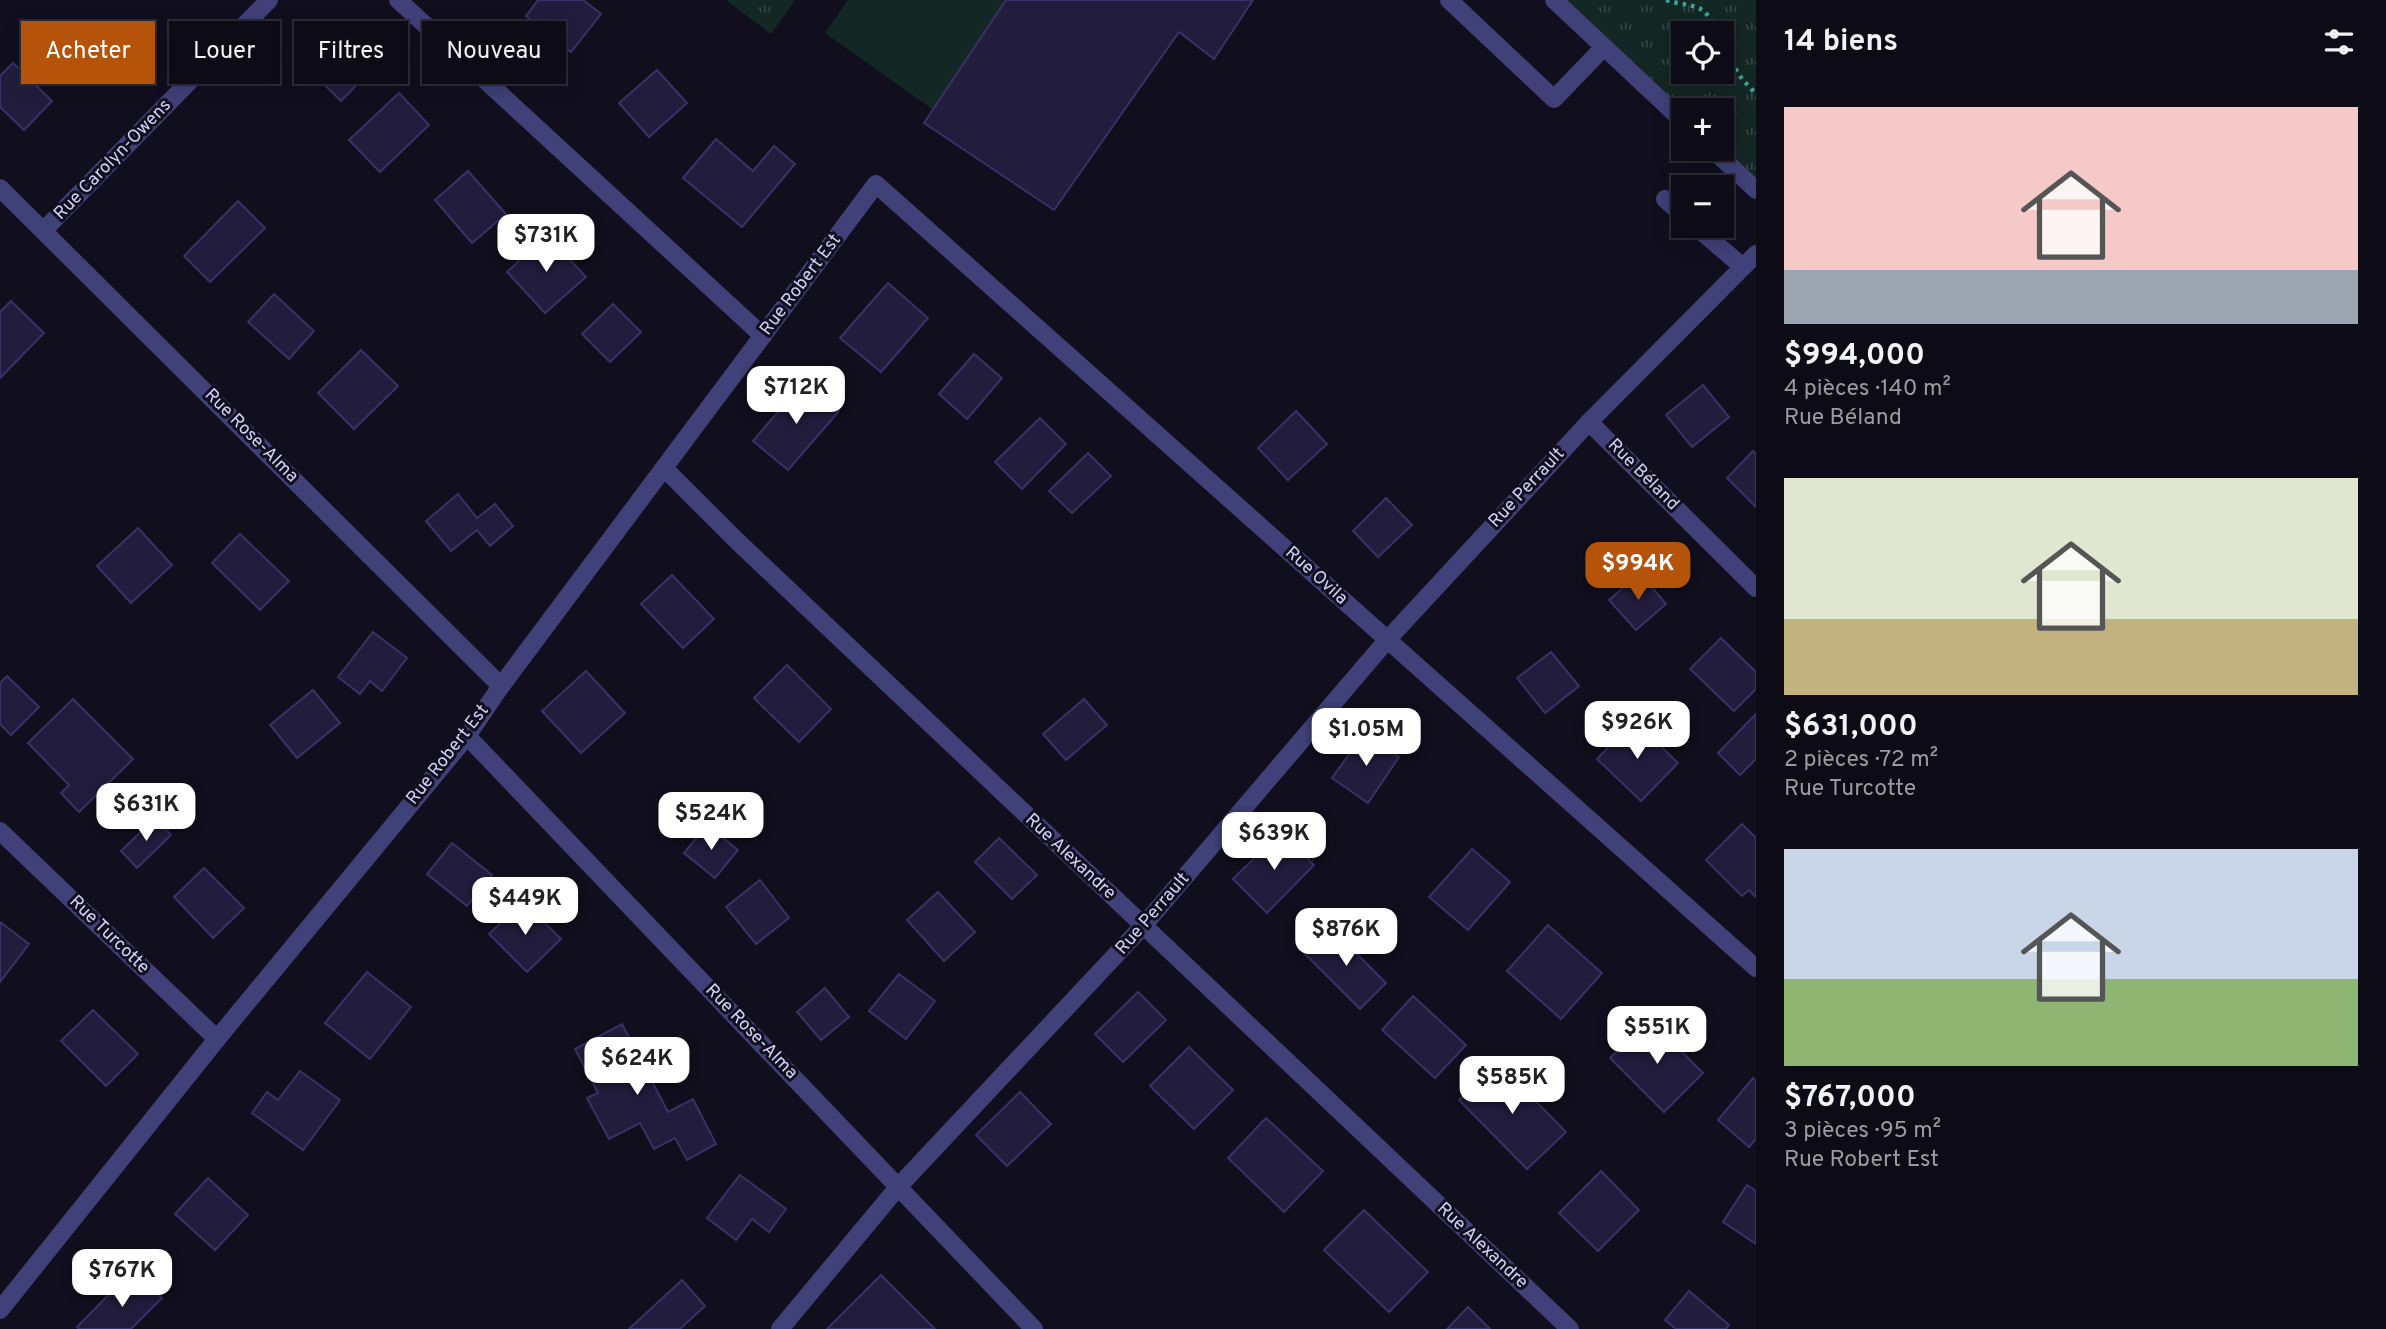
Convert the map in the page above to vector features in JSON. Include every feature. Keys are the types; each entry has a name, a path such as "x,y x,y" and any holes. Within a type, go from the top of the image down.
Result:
{"street":[{"name":"Rue Carolyn-Owens","path":"44,230 269,0"},
{"path":"398,0 763,336"},
{"path":"1449,0 1554,99 1604,47"},
{"path":"1554,0 1671,109"},
{"path":"1725,161 1756,190"},
{"name":"Rue Robert Est","path":"0,1310 467,736 501,686 876,184"},
{"name":"Rue Ovila","path":"876,184 1756,968"},
{"name":"Rue Rose-Alma","path":"0,188 501,686"},
{"path":"1665,199 1671,204"},
{"path":"1709,238 1743,267"},
{"name":"Rue Perrault","path":"780,1329 899,1186 1143,926 1388,639 1589,422 1756,254"},
{"name":"Rue Béland","path":"1589,422 1756,588"},
{"name":"Rue Alexandre","path":"664,468 736,540 1570,1329"},
{"name":"Rue Rose-Alma","path":"467,736 1034,1329"},
{"name":"Rue Turcotte","path":"0,831 217,1040"}],"path":[{"path":"1666,0 1695,5 1710,15 1712,21"},
{"path":"1734,66 1756,94"}],"green space":[{"path":"726,0 795,0 771,34"},
{"path":"848,0 1034,0 949,121 825,33"},
{"path":"1564,0 1756,0 1756,189 1732,161 1734,98 1671,98"}],"building":[{"path":"538,0 583,0 601,14 571,52 566,48 566,21 532,21 526,16"},
{"path":"1006,0 1253,0 1214,59 1179,32 1054,210 924,123"},
{"path":"13,63 21,71 21,84 35,84 52,101 24,130 0,107 0,76"},
{"path":"657,70 687,103 649,137 619,103"},
{"path":"324,84 357,84 341,101"},
{"path":"399,93 429,125 380,172 349,140"},
{"path":"716,139 753,171 774,146 795,164 742,227 683,178"},
{"path":"468,171 506,214 472,243 435,200"},
{"path":"238,201 265,228 210,282 184,256"},
{"path":"547,235 586,277 545,313 507,272"},
{"path":"888,283 928,318 881,372 840,338"},
{"path":"274,294 314,331 289,359 248,322"},
{"path":"11,301 44,333 0,378 0,312"},
{"path":"613,304 641,332 610,362 582,334"},
{"path":"361,350 398,386 354,429 318,393"},
{"path":"974,354 1002,378 967,419 939,394"},
{"path":"804,381 839,411 788,470 753,441"},
{"path":"1703,385 1729,417 1692,447 1666,415"},
{"path":"1296,411 1327,444 1288,480 1258,448"},
{"path":"1040,418 1066,444 1022,489 995,462"},
{"path":"1753,451 1756,454 1756,507 1727,478"},
{"path":"1088,453 1111,476 1072,513 1049,491"},
{"path":"458,494 477,518 495,504 513,526 490,546 477,530 451,551 426,521"},
{"path":"1386,498 1412,525 1378,557 1353,531"},
{"path":"138,528 172,565 131,603 97,566"},
{"path":"240,534 289,581 260,610 212,563"},
{"path":"1640,573 1666,604 1636,630 1609,600"},
{"path":"672,575 714,619 683,648 641,604"},
{"path":"373,632 407,658 382,691 370,681 360,694 338,677"},
{"path":"1721,638 1756,672 1756,689 1734,711 1690,669"},
{"path":"1551,652 1579,686 1545,713 1517,678"},
{"path":"787,665 831,709 799,742 754,698"},
{"path":"586,671 625,713 581,753 542,711"},
{"path":"7,676 39,707 11,735 0,724 0,683"},
{"path":"313,690 340,723 297,758 270,725"},
{"path":"73,699 133,759 79,812 61,793 69,785 28,743"},
{"path":"1084,699 1107,725 1066,760 1043,734"},
{"path":"1756,714 1756,759 1740,775 1718,753"},
{"path":"1634,720 1678,763 1641,801 1597,759"},
{"path":"1364,733 1399,757 1368,803 1332,778"},
{"path":"155,818 171,835 137,868 121,851"},
{"path":"1742,824 1756,838 1756,897 1749,890 1742,896 1706,860"},
{"path":"707,825 738,850 715,878 684,853"},
{"path":"1281,832 1314,865 1267,913 1233,879"},
{"path":"999,838 1037,875 1012,899 975,862"},
{"path":"452,843 492,875 467,906 427,874"},
{"path":"1472,849 1510,882 1468,930 1429,897"},
{"path":"204,868 244,908 213,938 174,897"},
{"path":"760,880 789,918 756,944 726,907"},
{"path":"938,892 975,932 944,961 907,920"},
{"path":"523,901 561,939 527,972 489,934"},
{"path":"0,922 29,944 0,982"},
{"path":"1548,925 1602,973 1561,1019 1507,971"},
{"path":"1331,928 1386,983 1360,1009 1305,954"},
{"path":"367,972 411,1007 370,1059 325,1023"},
{"path":"899,974 935,1001 906,1039 869,1011"},
{"path":"825,988 849,1017 821,1040 797,1012"},
{"path":"1138,992 1166,1020 1123,1062 1095,1034"},
{"path":"1413,996 1466,1045 1435,1078 1382,1030"},
{"path":"93,1010 138,1054 106,1086 61,1041"},
{"path":"1649,1019 1703,1073 1664,1112 1610,1058"},
{"path":"622,1024 668,1112 693,1099 716,1144 687,1160 675,1138 654,1149 640,1123 609,1139 587,1098 598,1093 575,1049"},
{"path":"1189,1047 1233,1090 1194,1129 1150,1086"},
{"path":"1497,1062 1566,1132 1527,1169 1459,1100"},
{"path":"300,1071 340,1100 303,1150 252,1113 267,1092 278,1100"},
{"path":"1753,1078 1756,1081 1756,1139 1749,1147 1718,1120"},
{"path":"1020,1092 1051,1124 1007,1166 976,1135"},
{"path":"1266,1118 1323,1171 1284,1212 1228,1158"},
{"path":"1601,1171 1639,1210 1598,1251 1559,1213"},
{"path":"740,1175 786,1209 769,1232 752,1219 736,1240 707,1218"},
{"path":"208,1178 248,1215 215,1250 175,1214"},
{"path":"1747,1185 1756,1191 1756,1244 1723,1222"},
{"path":"1364,1210 1428,1272 1389,1312 1324,1250"},
{"path":"881,1275 935,1329 827,1329"},
{"path":"682,1280 705,1306 680,1329 629,1329"},
{"path":"122,1281 136,1295 148,1283 162,1298 131,1329 79,1329 77,1327"},
{"path":"1689,1291 1729,1325 1726,1329 1676,1329 1665,1320"},
{"path":"1468,1307 1490,1329 1447,1329"}]}
